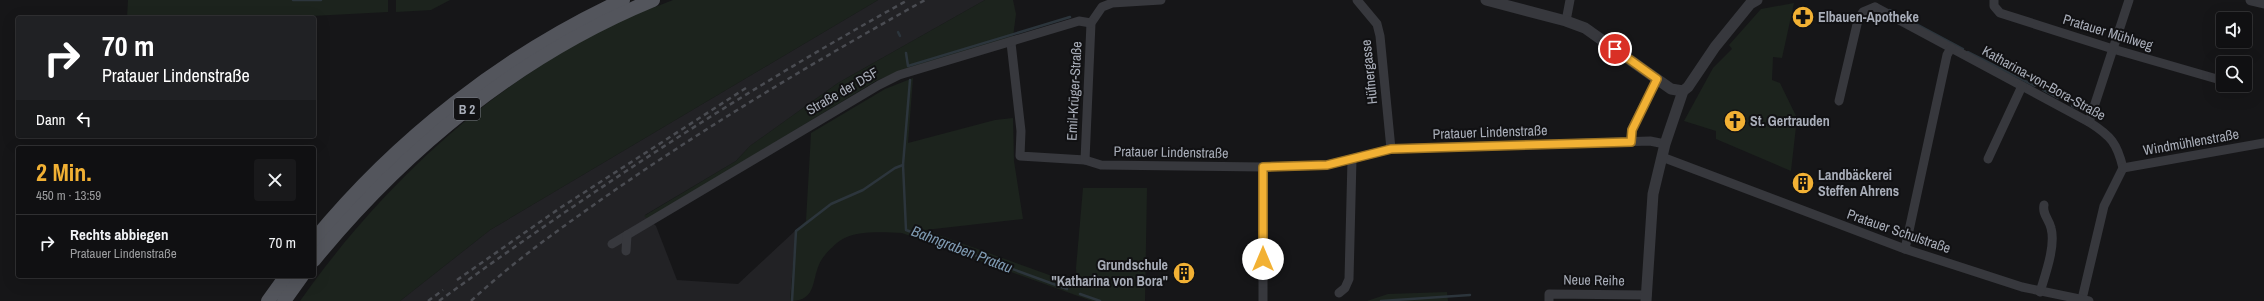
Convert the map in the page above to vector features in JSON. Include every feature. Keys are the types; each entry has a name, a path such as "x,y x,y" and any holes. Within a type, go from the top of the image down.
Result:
{"main road":[{"name":"B 2","path":"316,238 380,168 450,106 532,49 623,0"},
{"name":"B 2","path":"316,258 375,190 408,159 465,111 509,79 559,47 653,0"},
{"path":"268,301 285,278"},
{"path":"284,301 301,278"}],"street":[{"path":"1091,23 1102,7 1112,3 1161,0"},
{"name":"Hüfnergasse","path":"1357,0 1377,24 1380,36 1391,149"},
{"path":"1486,0 1566,21 1585,28 1671,89 1683,91"},
{"path":"1566,21 1570,0"},
{"path":"1647,298 1653,194 1665,144 1683,91 1692,83 1715,47 1750,4 1757,0"},
{"name":"Pratauer Mühlweg","path":"1994,0 1994,6 2000,13 2113,49 2216,79"},
{"path":"2089,122 2129,0"},
{"path":"2251,0 2264,4"},
{"name":"Katharina-von-Bora-Straße","path":"1839,102 1858,20 1863,12 1875,4 1951,48 2089,122 2107,134 2119,150 2123,168"},
{"name":"Straße der DSF","path":"612,244 879,85 920,68 1010,43 1079,21 1091,23"},
{"name":"Emil-Krüger-Straße","path":"1085,160 1091,23"},
{"name":"Pratauer Lindenstraße","path":"1010,43 1021,131 1020,156 1085,160 1101,165 1263,167 1327,165 1391,149 1657,141 1665,144"},
{"path":"1905,248 1947,55 1951,48"},
{"path":"1631,142 1632,130 1657,79"},
{"path":"1988,159 2022,86"},
{"name":"Windmühlenstraße","path":"2123,168 2264,143"},
{"name":"Pratauer Schulstraße","path":"1662,156 1905,248 2040,292 2085,300"},
{"path":"1339,293 1345,288 1350,279 1352,159"},
{"path":"1263,167 1263,301"},
{"path":"2085,300 2104,206 2123,168"},
{"path":"2040,292 2050,260 2052,229 2043,211 2044,205"},
{"path":"626,251 627,235"},
{"name":"Neue Reihe","path":"1548,301 1549,294 1647,298"}],"shaded area":[{"path":"128,0 388,0 388,12 312,16 127,16"},
{"path":"396,0 450,0 431,10 396,12"},
{"path":"673,0 878,0 490,230 400,301 300,301 332,258 366,217 404,177 485,105 530,73 575,45 629,17"},
{"path":"878,0 985,0 838,83 750,146 736,161 645,215 656,226 677,280 738,284 796,230 790,301 400,301 490,230"},
{"path":"985,0 1013,0 1016,14 1013,37 899,71 876,81 648,219 644,216 736,161 750,146 838,83"},
{"path":"1794,3 1782,58 1773,57 1772,80 1780,83 1797,118 1791,171 1716,139 1716,131 1684,121 1713,68 1732,49 1729,45 1761,9"},
{"path":"913,78 908,143 995,120 1013,118 1014,161 1023,219 925,230 1077,285 1076,268 1083,188 1147,188 1145,301 1092,301 902,233 879,232 854,235 839,242 828,251 818,266 810,293 806,297 799,300 790,301 796,230 806,221 811,133 885,89"},
{"path":"1447,292 1448,301 1367,301 1388,294"}],"waterway":[{"name":"Bahngraben Pratau","path":"293,0 321,0"},
{"path":"1890,10 1963,49"},
{"path":"906,53 908,66 1070,17"},
{"name":"Bahngraben Pratau","path":"898,32 900,36"},
{"path":"1968,52 2035,86"},
{"name":"Bahngraben Pratau","path":"910,80 903,165 906,230 1067,289"},
{"path":"2043,90 2058,98"},
{"path":"2072,106 2078,108"},
{"path":"792,301 796,231 831,204 863,190 895,168 903,165"},
{"name":"Bahngraben Pratau","path":"1080,294 1100,301"},
{"name":"Bahngraben Pratau","path":"1381,301 1470,295"}],"railway":[{"path":"439,301 496,260 669,143 847,34 908,0"},
{"path":"471,301 505,271 541,243 653,164 768,91 925,0"},
{"path":"457,280 560,208 746,88"},
{"path":"428,301 443,290"}],"place":[{"name":"Elbauen-Apotheke","path":"1803,17"},
{"name":"St. Gertrauden","path":"1735,121"},
{"name":"Landbäckerei Steffen Ahrens","path":"1803,183"},
{"name":"Grundschule \"Katharina von Bora\"","path":"1184,273"}],"route":[{"path":"1263,259 1263,167 1327,165 1391,149 1631,142 1632,130 1652,86 1657,79 1615,49"}]}
